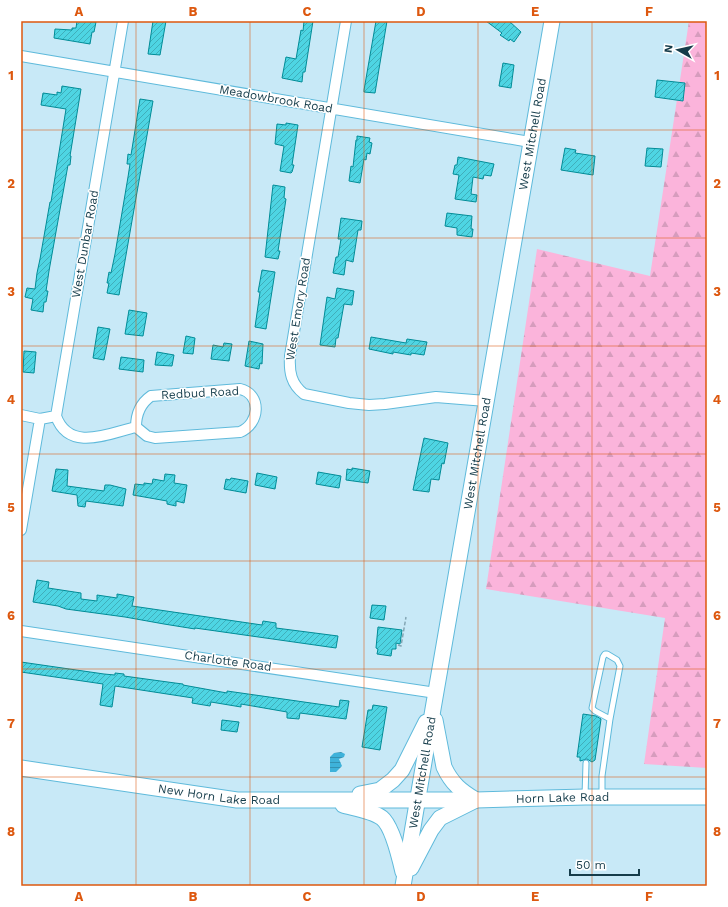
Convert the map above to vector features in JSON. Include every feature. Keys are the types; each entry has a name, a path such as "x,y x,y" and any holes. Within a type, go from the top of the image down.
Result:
{"main road":[{"name":"West Mitchell Road","path":"404,883 530,142 552,21"},
{"path":"433,709 444,768 460,791 476,800"},
{"path":"329,801 380,790 393,780 402,770 433,709"},
{"name":"New Horn Lake Road","path":"21,768 237,800 418,800"},
{"name":"Horn Lake Road","path":"418,800 585,797 707,797"},
{"path":"404,883 440,818 476,800"},
{"path":"329,801 382,818 387,824 397,846 404,883"}],"street":[{"name":"West Dunbar Road","path":"56,416 123,21"},
{"name":"West Emory Road","path":"346,21 290,356 289,367 292,382 297,389 304,394 362,405 386,404 436,396 486,401"},
{"name":"Meadowbrook Road","path":"21,56 530,142"},
{"name":"Redbud Road","path":"240,389 249,394 255,404 256,410 253,422 240,432 155,438 147,436 136,427 140,408 147,399 157,395 240,389"},
{"path":"21,415 40,419 56,416 61,427 65,431 74,436 83,438 99,437 136,427"},
{"path":"21,530 40,419"},
{"name":"Charlotte Road","path":"21,631 436,693"}],"lane":[{"path":"602,797 602,776 610,719 620,666 617,660 607,654 604,654 592,708 610,719"},
{"path":"585,797 586,763"}],"path":[{"path":"398,645 401,646 406,617"}],"green space":[{"path":"689,21 707,21 707,768 644,764 665,618 486,589 537,249 650,276"}],"water":[{"path":"341,752 345,754 344,757 339,759 342,766 336,772 330,772 330,757 334,753"}],"building":[{"path":"77,21 96,22 94,32 92,32 90,44 54,38 55,29 72,30 72,28 76,28"},
{"path":"153,21 166,21 160,55 148,54"},
{"path":"304,21 313,21 302,82 282,78 286,57 296,59"},
{"path":"376,21 387,21 375,93 364,92 364,90"},
{"path":"486,21 509,21 521,32 514,42 510,39 509,41 500,35 502,33"},
{"path":"503,63 514,65 511,88 499,86"},
{"path":"657,80 685,83 683,101 655,97"},
{"path":"62,86 81,89 70,156 70,165 68,165 49,271 46,291 48,291 46,302 44,302 43,312 31,310 33,299 25,297 27,288 35,289 66,109 41,105 43,93 57,95 57,92 61,93"},
{"path":"140,99 153,101 119,295 107,293 109,283 107,283 115,254 130,164 127,164 128,154 131,155"},
{"path":"286,123 298,125 292,165 294,165 291,173 280,171 284,146 275,144 277,124 286,125"},
{"path":"357,136 370,138 369,142 372,143 370,154 367,153 366,160 364,159 360,183 349,181 351,166 353,167"},
{"path":"565,148 576,150 575,153 595,156 593,175 561,170"},
{"path":"647,148 663,149 661,167 645,166"},
{"path":"458,157 494,164 491,176 484,175 483,179 473,177 471,194 477,195 476,202 455,199 459,175 453,174 455,165 457,165"},
{"path":"273,185 285,187 284,198 286,199 278,259 265,257"},
{"path":"447,213 472,216 472,237 457,235 457,228 445,226"},
{"path":"341,218 362,221 361,230 358,230 353,262 346,260 344,275 333,273 336,257 338,257 341,239 338,239"},
{"path":"262,270 275,272 266,329 255,327 260,292 258,292"},
{"path":"337,288 354,291 352,305 344,304 335,347 320,345 327,297 335,299"},
{"path":"129,310 147,313 143,336 125,334"},
{"path":"98,327 110,329 104,360 93,358"},
{"path":"186,336 195,338 193,354 183,353"},
{"path":"371,337 406,343 407,339 427,342 424,355 411,353 411,355 393,352 393,354 369,349"},
{"path":"249,341 263,344 262,364 260,363 259,369 245,366"},
{"path":"224,343 232,344 229,361 211,359 213,345 223,347"},
{"path":"24,351 36,352 34,373 23,372"},
{"path":"157,352 174,355 172,366 155,365"},
{"path":"121,357 144,360 143,372 119,369"},
{"path":"424,438 448,443 439,480 431,479 429,492 413,490"},
{"path":"352,468 370,471 368,483 346,480 347,469 352,470"},
{"path":"56,469 68,470 67,486 104,491 105,485 110,485 126,489 123,506 86,501 85,507 78,506 77,495 52,491"},
{"path":"318,472 341,476 339,488 316,484"},
{"path":"257,473 277,477 275,489 255,485"},
{"path":"165,474 175,475 174,483 187,485 184,503 176,501 176,506 167,504 167,501 133,495 135,484 152,484 153,479 164,481"},
{"path":"231,478 248,481 246,493 224,489 226,479 230,480"},
{"path":"37,580 49,582 48,588 81,593 81,599 97,601 97,595 117,598 117,594 134,597 132,606 262,625 263,621 276,623 276,628 338,636 336,648 195,629 66,609 58,606 33,602"},
{"path":"372,605 386,606 384,620 370,618"},
{"path":"378,627 402,630 400,644 396,643 396,649 392,649 391,656 377,654 378,649 376,648"},
{"path":"21,662 104,674 124,674 124,676 183,684 227,693 227,691 339,707 340,700 349,701 346,719 300,713 299,719 287,718 287,712 241,704 241,707 211,702 210,706 192,703 193,698 115,686 112,707 100,705 103,684 21,672"},
{"path":"373,705 387,707 380,750 362,747 368,710 372,710"},
{"path":"583,714 596,716 601,719 595,760 592,762 587,759 580,761 580,757 577,757"},
{"path":"222,720 239,722 237,732 221,730"}]}
